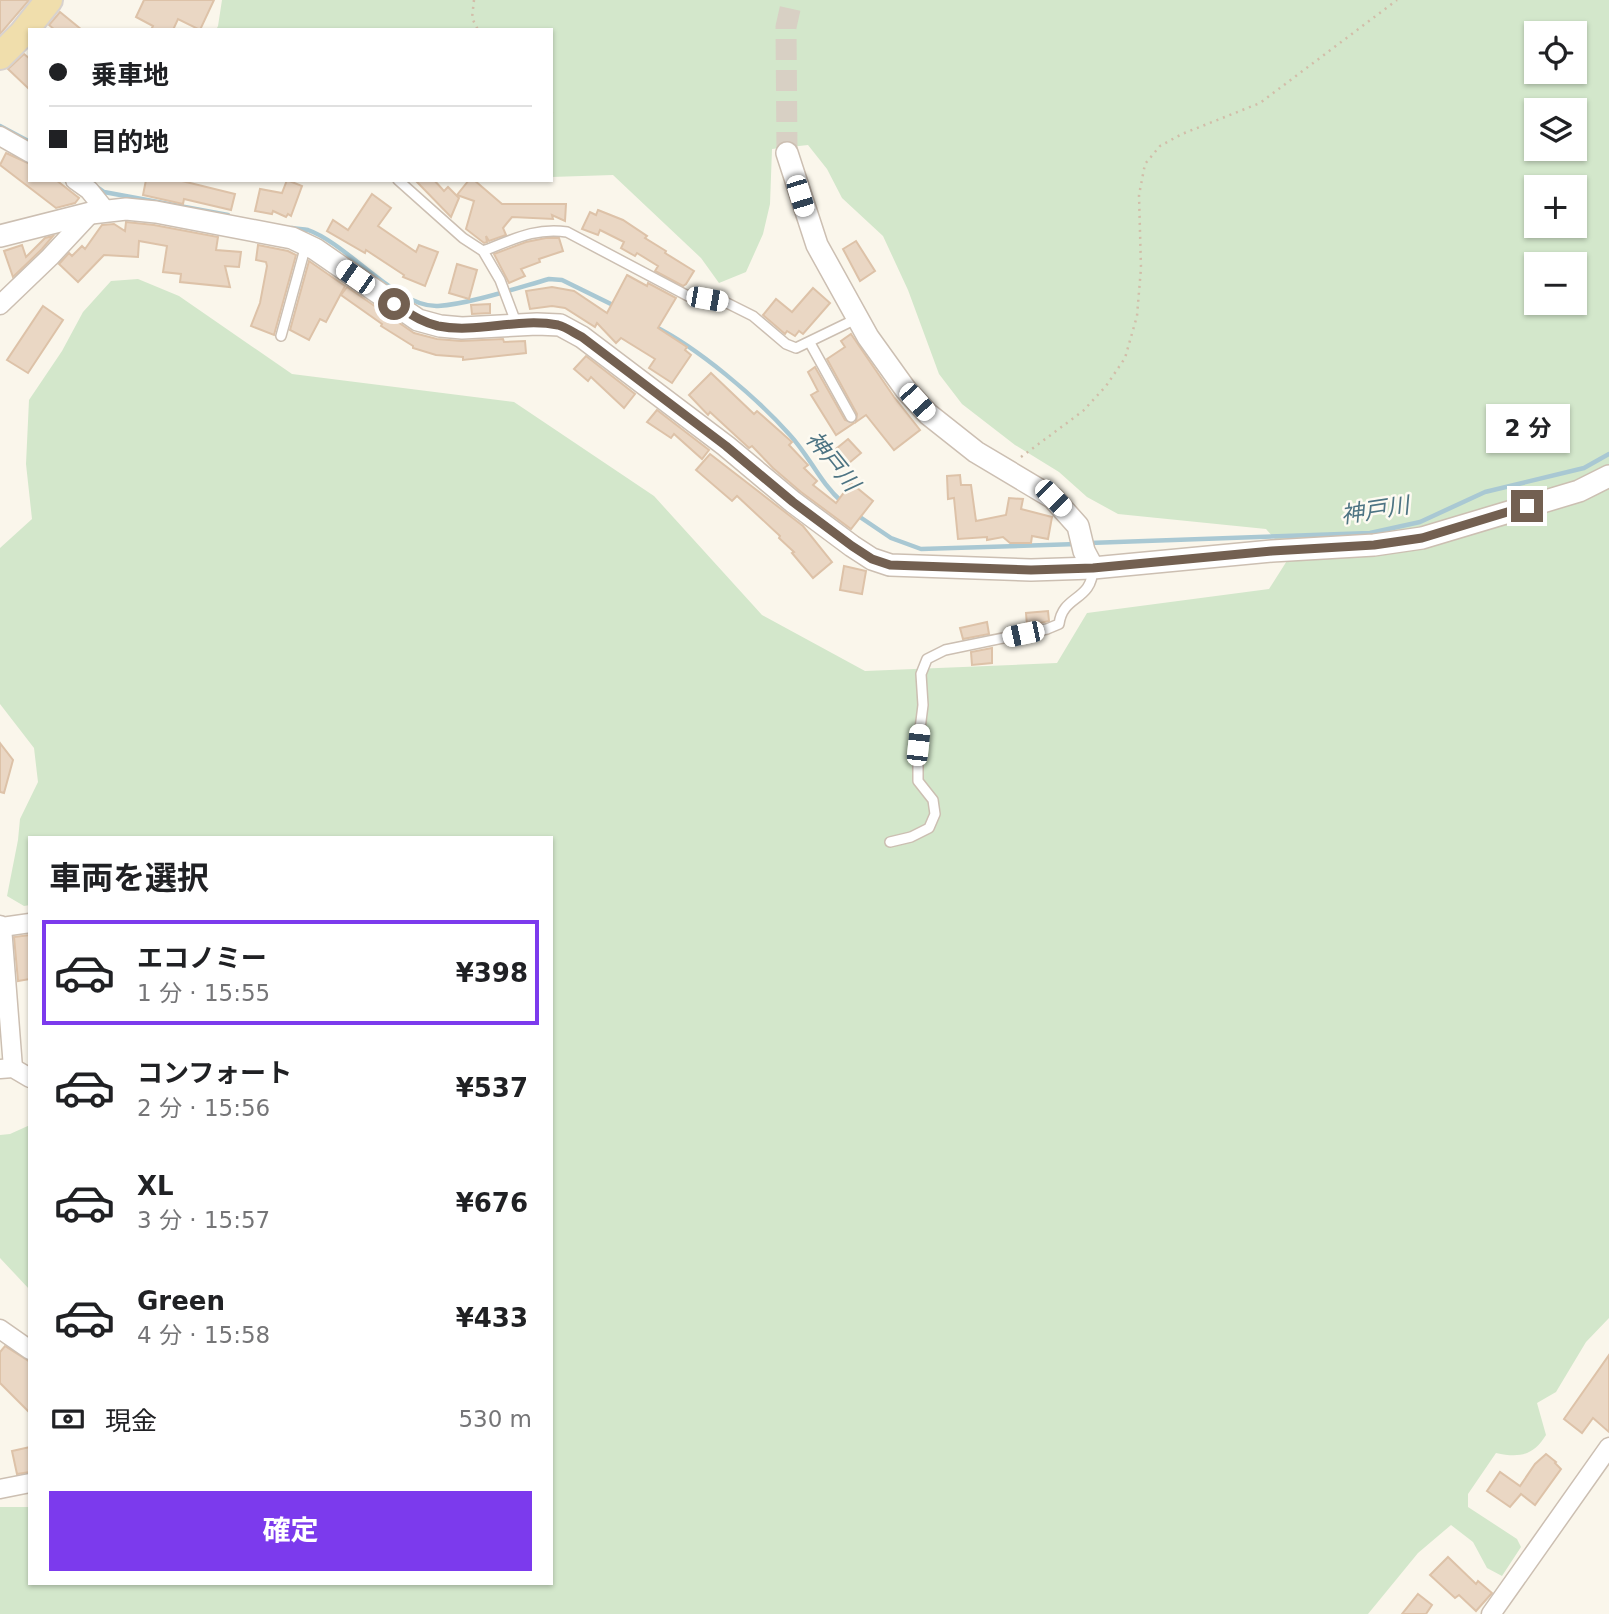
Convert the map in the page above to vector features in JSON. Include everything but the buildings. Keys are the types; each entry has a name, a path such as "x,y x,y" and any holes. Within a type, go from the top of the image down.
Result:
{"main road":[{"path":"0,56 49,0"}],"street":[{"path":"0,135 28,152"},
{"path":"787,153 817,245 868,337 906,390 928,414 976,452 1053,498 1078,526 1084,551 1093,568"},
{"path":"78,182 89,190 99,212"},
{"path":"0,236 99,212 126,209 156,212 292,238 418,320 462,328 560,325 582,337 726,446 803,509 872,559 890,565 1031,570 1093,568 1272,551 1374,545 1422,538 1579,491 1609,476"},
{"path":"0,305 99,212"},
{"path":"28,923 1,926 7,1068 28,1077"},
{"path":"0,1329 28,1349"},
{"path":"1491,1614 1609,1447"},
{"path":"0,1489 28,1483"}],"lane":[{"path":"400,182 463,238 483,251 500,280 517,325"},
{"path":"483,251 534,231 550,229 567,232 688,296 725,302 753,316 796,348 858,318"},
{"path":"281,336 306,245"},
{"path":"810,343 851,417"},
{"path":"890,842 911,837 929,828 936,814 933,800 918,781 918,745 923,705 921,674 927,659 945,650 1047,629 1059,624 1060,613 1065,607 1086,592 1092,582 1093,568"}],"path":[{"path":"474,0 472,18 477,28"},
{"path":"1004,469 1083,411 1125,358 1137,316 1141,268 1139,195 1145,164 1160,146 1182,134 1260,103 1397,0"}],"green space":[{"path":"222,0 1609,0 1609,1318 1586,1342 1556,1392 1537,1403 1546,1435 1541,1442 1525,1454 1496,1453 1468,1494 1468,1507 1517,1539 1521,1547 1502,1576 1487,1568 1473,1542 1451,1525 1418,1553 1368,1614 0,1614 0,1507 28,1507 28,1585 553,1585 553,836 28,836 28,905 24,906 7,896 20,819 38,782 34,748 0,704 0,548 32,519 26,464 29,400 62,351 83,312 111,281 138,279 179,296 292,374 514,402 654,496 762,615 865,671 1057,663 1087,613 1269,589 1290,556 1266,529 1118,514 1087,497 1059,472 1015,445 962,404 939,374 908,290 883,236 842,198 827,169 808,145 772,149 770,204 763,234 746,272 719,283 701,258 613,175 553,177 553,28 217,28"},
{"path":"28,1126 28,1288 0,1258 0,1135 10,1134"}],"waterway":[{"name":"神戸川","path":"0,126 28,141"},
{"name":"神戸川","path":"97,187 104,192 228,215"},
{"name":"神戸川","path":"292,228 308,230 323,237 389,287 422,304 438,306 464,302 549,279 562,280 615,306"},
{"name":"神戸川","path":"654,326 726,374 760,405 796,442 827,486 842,502"},
{"name":"神戸川","path":"1089,543 1370,533 1420,522 1485,492 1584,468 1609,454"},
{"name":"神戸川","path":"857,515 891,538 921,549 1077,544"}],"tunnel":[{"path":"787,153 786,27 792,0"}],"route":[{"path":"394,304 418,320 440,326 462,328 560,325 582,337 852,546 872,559 890,565 1031,570 1093,568 1272,551 1374,545 1422,538 1527,506"}]}
